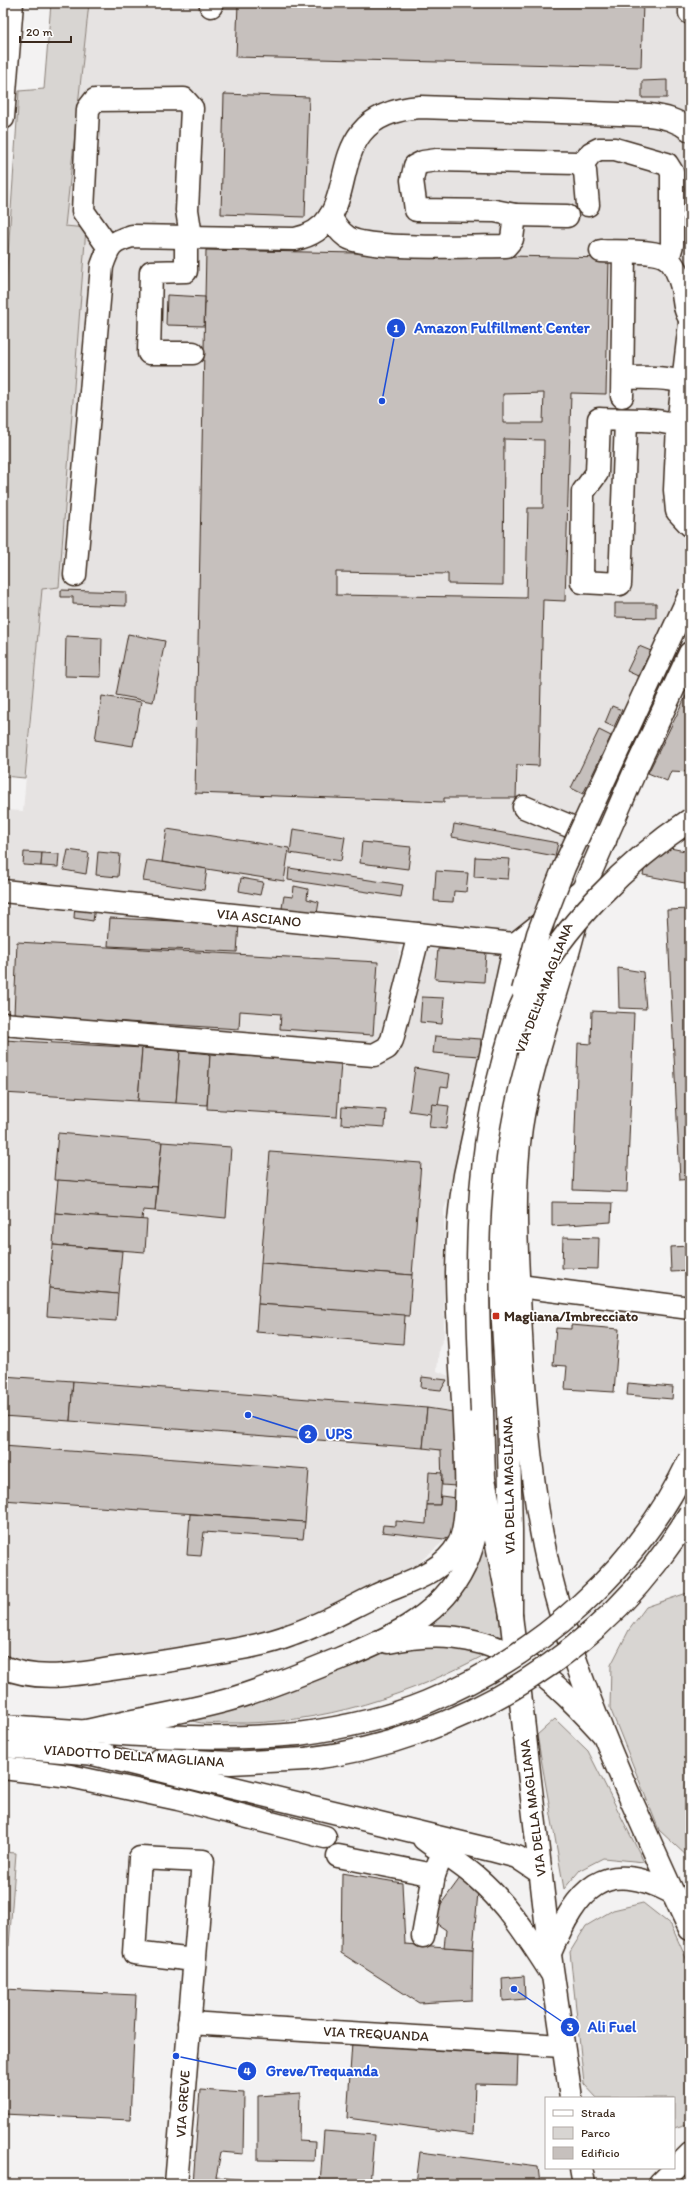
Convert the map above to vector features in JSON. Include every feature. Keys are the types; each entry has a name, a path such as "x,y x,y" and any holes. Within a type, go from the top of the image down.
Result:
{"main road":[{"path":"3,118 12,3"},
{"path":"690,3 690,13"},
{"path":"109,248 83,211 88,109 95,100 184,99 192,108 187,210 188,236 186,271 151,272 148,353 193,354"},
{"path":"75,575 102,266 109,248 117,240 132,236 294,239 305,237 324,225 330,216 341,190 349,155 357,138 367,124 384,114 400,109 420,107 649,115 666,117 682,124 690,130"},
{"path":"581,166 591,153 599,149 615,149 667,164 672,172 672,245 668,259"},
{"path":"567,216 515,215 494,211 416,210 412,180 415,166 423,162 437,160 578,163 585,171 588,205"},
{"path":"330,216 336,226 347,237 376,245 506,246 512,239 515,215"},
{"path":"602,251 661,254 668,259 681,283 684,309 690,319"},
{"path":"624,252 622,387 662,379 687,385"},
{"path":"690,323 684,429 675,490 677,511 690,525"},
{"path":"626,421 620,584 582,582 583,492 597,473 599,419 658,422 684,429"},
{"path":"510,1615 484,1479 479,1253 483,1158 495,1091 518,1013 532,952 547,910 579,833 690,594"},
{"name":"VIA DELLA MAGLIANA","path":"571,2096 562,2046 551,1964 510,1615 511,1530 508,1408 497,1222 502,1137 518,1057 529,1020 554,955 690,653"},
{"path":"524,807 605,841"},
{"path":"518,1013 542,969 594,902 641,856 690,820"},
{"name":"VIA DELLA MAGLIANA","path":"3,1668 30,1675 66,1675 138,1666 259,1645 314,1626 425,1575 446,1561 458,1545 465,1524 466,1462 456,1261 458,1223 465,1175 515,944 583,890"},
{"name":"VIA DELLA MAGLIANA","path":"583,890 567,961 542,1043 522,1124 515,1194 524,1392 532,1469 544,1546 567,1635 602,1732 690,1929"},
{"name":"VIA ASCIANO","path":"3,891 515,944"},
{"path":"3,1024 374,1054 387,1048 392,1040 419,934"},
{"path":"458,1223 497,1222"},
{"path":"519,1286 690,1308"},
{"name":"VIADOTTO DELLA MAGLIANA","path":"3,1726 162,1736 263,1737 298,1734 350,1726 427,1702 487,1673 527,1648 572,1613 614,1571 652,1524 675,1488 690,1459"},
{"path":"86,1731 227,1700 270,1686 384,1640 416,1621 438,1603 455,1583 464,1567 472,1546 484,1479"},
{"name":"VIADOTTO DELLA MAGLIANA","path":"3,1746 205,1762 266,1762 345,1754 420,1732 478,1708 524,1682 575,1645 613,1610 651,1568 690,1513"},
{"path":"358,1651 396,1641 448,1638 482,1643 515,1656 534,1667 568,1697 602,1732"},
{"path":"93,1754 517,1858 541,1873"},
{"path":"3,1768 70,1776 170,1798 325,1837"},
{"path":"415,1832 473,1874 491,1891 551,1964"},
{"path":"423,1936 434,1875 442,1851"},
{"path":"338,1856 434,1875"},
{"name":"VIA GREVE","path":"176,2184 203,1861 140,1858 134,1953 194,1960"},
{"path":"551,1964 561,1927 573,1908 588,1892 604,1880 619,1877 640,1878 673,1893"},
{"name":"VIA TREQUANDA","path":"189,2023 562,2046"},
{"path":"675,2154 690,2153"},
{"path":"675,2168 690,2153"},
{"path":"581,2169 584,2184"},
{"path":"660,2184 675,2169"}],"shaded area":[{"path":"89,3 690,3 690,574 532,924 519,930 503,934 3,884 3,810 23,811 42,589 59,586 86,228 65,227"},
{"path":"27,898 400,943 398,966 420,967 429,949 516,953 452,1190 444,1209 444,1337 439,1348 437,1371 449,1376 455,1416 458,1529 416,1565 343,1606 275,1633 179,1652 167,1649 126,1654 109,1661 70,1662 61,1667 15,1668 3,1653 3,911"}],"green space":[{"path":"51,3 89,3 65,226 86,228 59,587 42,589 25,778 3,776 3,329 19,91 44,89"},
{"path":"487,1525 503,1644 425,1628 448,1607 467,1583 480,1556"},
{"path":"687,1593 690,1597 690,1859 659,1830 610,1708 611,1665 629,1630 646,1607"},
{"path":"421,1644 490,1652 429,1682 397,1694 331,1713 297,1719 263,1722 211,1724 193,1721 194,1719 267,1697 394,1647"},
{"path":"555,1719 588,1751 644,1862 603,1858 580,1870 564,1889 537,1735"},
{"path":"3,1852 16,1853 9,1946 3,1945"},
{"path":"643,1903 671,1925 690,1967 690,2123 675,2128 675,2097 596,2097 584,2084 570,1952 586,1926 613,1910"}],"building":[{"path":"238,3 643,3 641,67 236,57"},
{"path":"667,80 667,98 642,98 642,81"},
{"path":"224,94 309,97 305,217 221,214"},
{"path":"206,250 609,258 606,394 571,393 565,601 543,600 539,766 517,765 516,798 444,798 444,802 195,793","holes":["544,393 543,423 503,423 503,394","504,439 544,440 543,508 528,508 526,598 336,595 336,572 448,574 448,584 503,585"]},
{"path":"167,295 205,297 204,326 166,325"},
{"path":"61,590 126,592 126,606 73,604 73,597 61,597"},
{"path":"615,603 656,603 656,618 615,617"},
{"path":"128,634 165,641 153,702 116,695"},
{"path":"66,636 102,638 101,677 65,676"},
{"path":"639,646 651,651 638,676 627,671"},
{"path":"690,688 690,772 671,771 667,781 648,773"},
{"path":"102,696 141,702 133,746 95,740"},
{"path":"612,706 622,710 614,727 605,723"},
{"path":"599,730 611,736 583,794 571,788"},
{"path":"454,824 558,843 555,856 452,837"},
{"path":"167,829 289,848 284,881 162,862"},
{"path":"293,829 345,837 341,861 290,853"},
{"path":"362,842 411,847 408,869 360,863"},
{"path":"650,844 690,852 690,884 643,875"},
{"path":"68,850 89,853 86,874 64,870"},
{"path":"24,852 42,853 41,866 23,865"},
{"path":"98,852 120,854 118,877 96,875"},
{"path":"42,853 59,854 58,867 41,866"},
{"path":"475,857 510,859 508,879 474,877"},
{"path":"147,860 207,869 204,890 143,881"},
{"path":"289,868 403,885 401,897 288,880"},
{"path":"436,871 468,873 466,892 454,891 453,902 434,901"},
{"path":"241,878 263,882 260,895 239,891"},
{"path":"294,886 308,889 307,899 319,902 316,919 281,914 284,896 293,897"},
{"path":"75,905 95,907 93,921 74,918"},
{"path":"690,909 690,1179 680,1180 667,910"},
{"path":"110,918 239,924 237,952 108,946"},
{"path":"17,942 378,962 373,1035 280,1029 281,1014 240,1011 239,1029 14,1015"},
{"path":"438,949 486,952 484,982 435,979"},
{"path":"618,968 643,972 646,1009 619,1008"},
{"path":"422,997 444,998 442,1024 420,1022"},
{"path":"592,1011 634,1013 627,1192 573,1190 578,1043 591,1044"},
{"path":"435,1036 481,1039 480,1056 433,1053"},
{"path":"4,1040 142,1048 138,1101 3,1093"},
{"path":"142,1048 180,1051 176,1103 138,1101"},
{"path":"180,1051 210,1054 207,1105 176,1103"},
{"path":"210,1054 341,1062 337,1117 207,1109"},
{"path":"415,1068 450,1074 448,1087 441,1086 438,1105 432,1104 431,1114 409,1111"},
{"path":"432,1104 449,1106 446,1129 429,1127"},
{"path":"342,1107 386,1110 385,1127 341,1124"},
{"path":"58,1133 162,1142 157,1187 54,1180"},
{"path":"162,1142 231,1147 226,1218 155,1211"},
{"path":"270,1152 421,1163 412,1275 261,1263"},
{"path":"58,1180 157,1187 155,1211 143,1210 142,1220 55,1213"},
{"path":"552,1202 612,1203 611,1222 552,1226"},
{"path":"55,1213 147,1220 145,1252 53,1245"},
{"path":"563,1237 599,1238 598,1269 562,1268"},
{"path":"53,1245 122,1251 118,1294 49,1288"},
{"path":"690,1246 690,1271 671,1272 670,1247"},
{"path":"261,1263 412,1275 409,1316 258,1304"},
{"path":"49,1288 118,1294 116,1321 47,1316"},
{"path":"258,1304 405,1315 403,1344 256,1332"},
{"path":"571,1325 619,1329 614,1392 565,1389 567,1366 553,1365 556,1328 571,1329"},
{"path":"3,1376 73,1381 70,1421 3,1416"},
{"path":"422,1377 447,1380 441,1390 421,1388"},
{"path":"73,1381 427,1408 423,1448 70,1421"},
{"path":"628,1383 673,1387 672,1399 627,1395"},
{"path":"427,1408 453,1412 456,1486 442,1485 441,1450 423,1448"},
{"path":"3,1446 309,1469 305,1522 3,1500"},
{"path":"429,1472 442,1473 440,1505 427,1505"},
{"path":"441,1496 456,1498 452,1534 444,1539 382,1532 383,1525 396,1526 396,1521 426,1524 427,1505 440,1505"},
{"path":"190,1514 305,1522 303,1539 204,1532 201,1556 187,1555"},
{"path":"342,1873 402,1883 405,1944 473,1949 472,2000 419,2003 341,1953"},
{"path":"460,1878 478,1892 473,1949 444,1947 446,1930 430,1919"},
{"path":"524,1976 525,1999 503,2001 502,1978"},
{"path":"3,1989 136,1995 130,2120 3,2114"},
{"path":"352,2043 518,2053 517,2085 475,2084 473,2135 347,2118"},
{"path":"200,2090 244,2093 243,2154 221,2152 216,2177 283,2184 193,2184"},
{"path":"300,2093 299,2141 315,2142 314,2161 258,2160 258,2096"},
{"path":"324,2131 374,2135 370,2184 320,2184"},
{"path":"420,2152 538,2167 540,2184 416,2184"}],"place":[{"name":"Amazon Fulfillment Center","path":"382,401"},
{"name":"Magliana/Imbrecciato","path":"496,1316"},
{"name":"UPS","path":"248,1415"},
{"name":"Ali Fuel","path":"514,1989"},
{"name":"Greve/Trequanda","path":"176,2056"}]}
